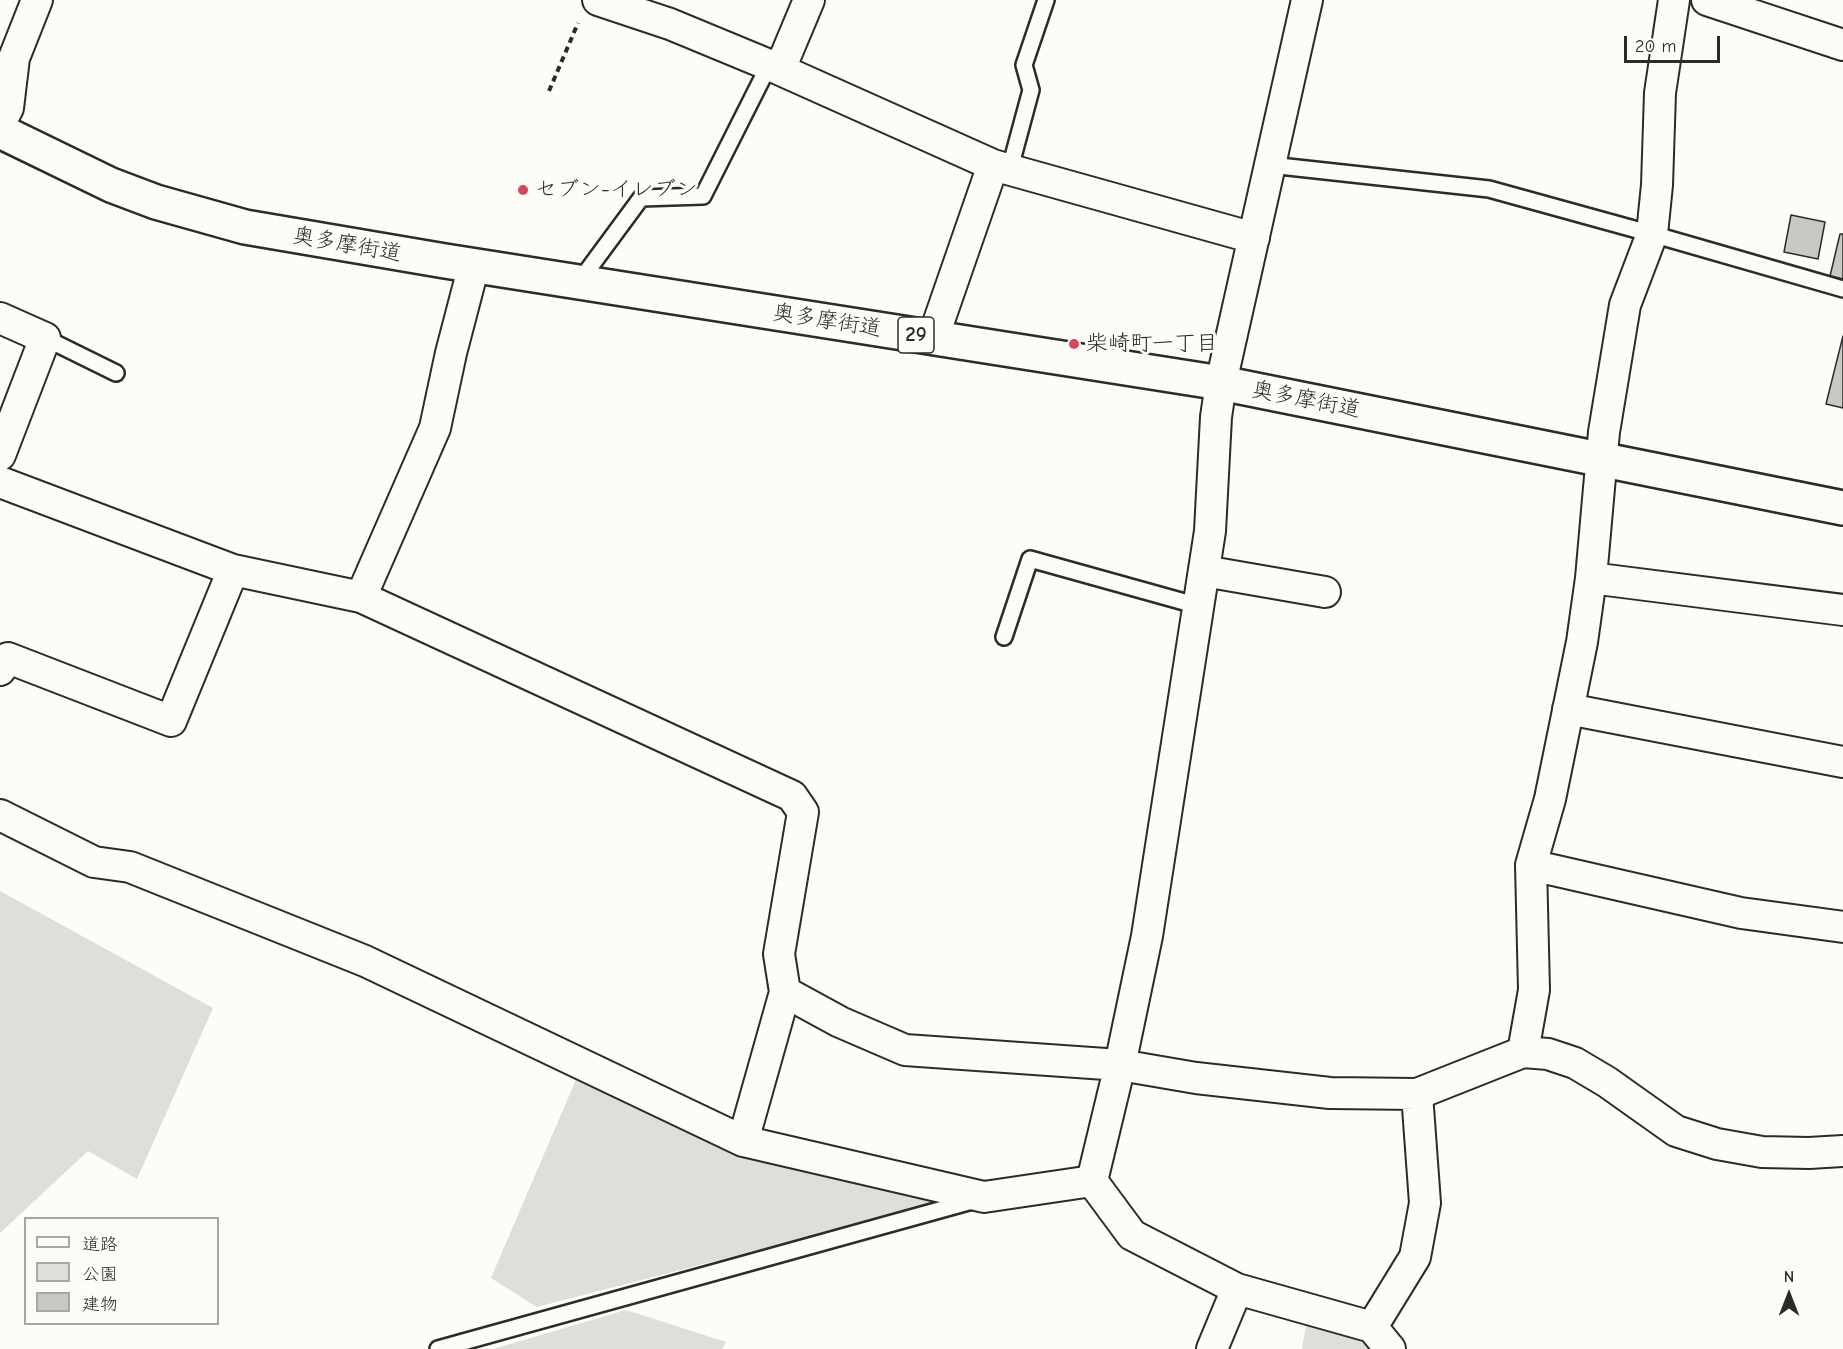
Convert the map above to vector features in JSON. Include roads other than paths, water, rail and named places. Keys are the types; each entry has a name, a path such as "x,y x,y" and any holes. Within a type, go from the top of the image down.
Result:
{"main road":[{"name":"奥多摩街道","path":"0,131 111,186 245,227 444,261 1221,383 1843,508"}],"street":[{"path":"0,123 8,108 14,58 37,0"},
{"path":"774,67 783,62 809,0"},
{"path":"1092,1181 1120,1065 1147,936 1210,531 1216,417 1221,383 1307,0"},
{"path":"1523,1052 1534,990 1531,865 1550,798 1582,642 1591,579 1604,432 1625,304 1652,234 1657,185 1660,93 1674,0"},
{"path":"1707,0 1843,45"},
{"path":"588,10 670,24 1001,167 1254,238"},
{"path":"933,338 1001,167"},
{"path":"361,597 435,428 474,264"},
{"path":"0,318 45,338 0,455"},
{"path":"0,482 233,570 361,597 792,796 803,812 779,954 785,992 743,1141"},
{"path":"0,670 8,658 171,721 233,570"},
{"path":"1204,571 1325,592"},
{"path":"1591,579 1843,610"},
{"path":"1568,709 1843,762"},
{"path":"0,815 94,861 130,867 365,961 743,1141 984,1197 1092,1181"},
{"path":"1531,865 1741,913 1843,927"},
{"path":"785,992 840,1022 905,1050 1120,1065 1196,1078 1330,1093 1417,1094 1523,1052 1548,1054 1575,1063 1607,1082 1676,1131 1717,1144 1762,1152 1809,1153 1843,1150"},
{"path":"1092,1181 1132,1235 1237,1289 1381,1338 1416,1257 1425,1203 1417,1094"},
{"path":"1212,1349 1237,1289"}],"lane":[{"path":"1001,167 1031,90 1024,65 1046,0"},
{"path":"579,282 640,198 703,196 765,73 774,67"},
{"path":"1270,165 1489,189 1843,290"},
{"path":"45,338 116,373"},
{"path":"1004,637 1030,559 1188,603 1199,604"},
{"path":"438,1348 984,1197"}],"place":[{"name":"セブン-イレブン","path":"523,190"},
{"name":"柴崎町一丁目","path":"1074,344"}]}
